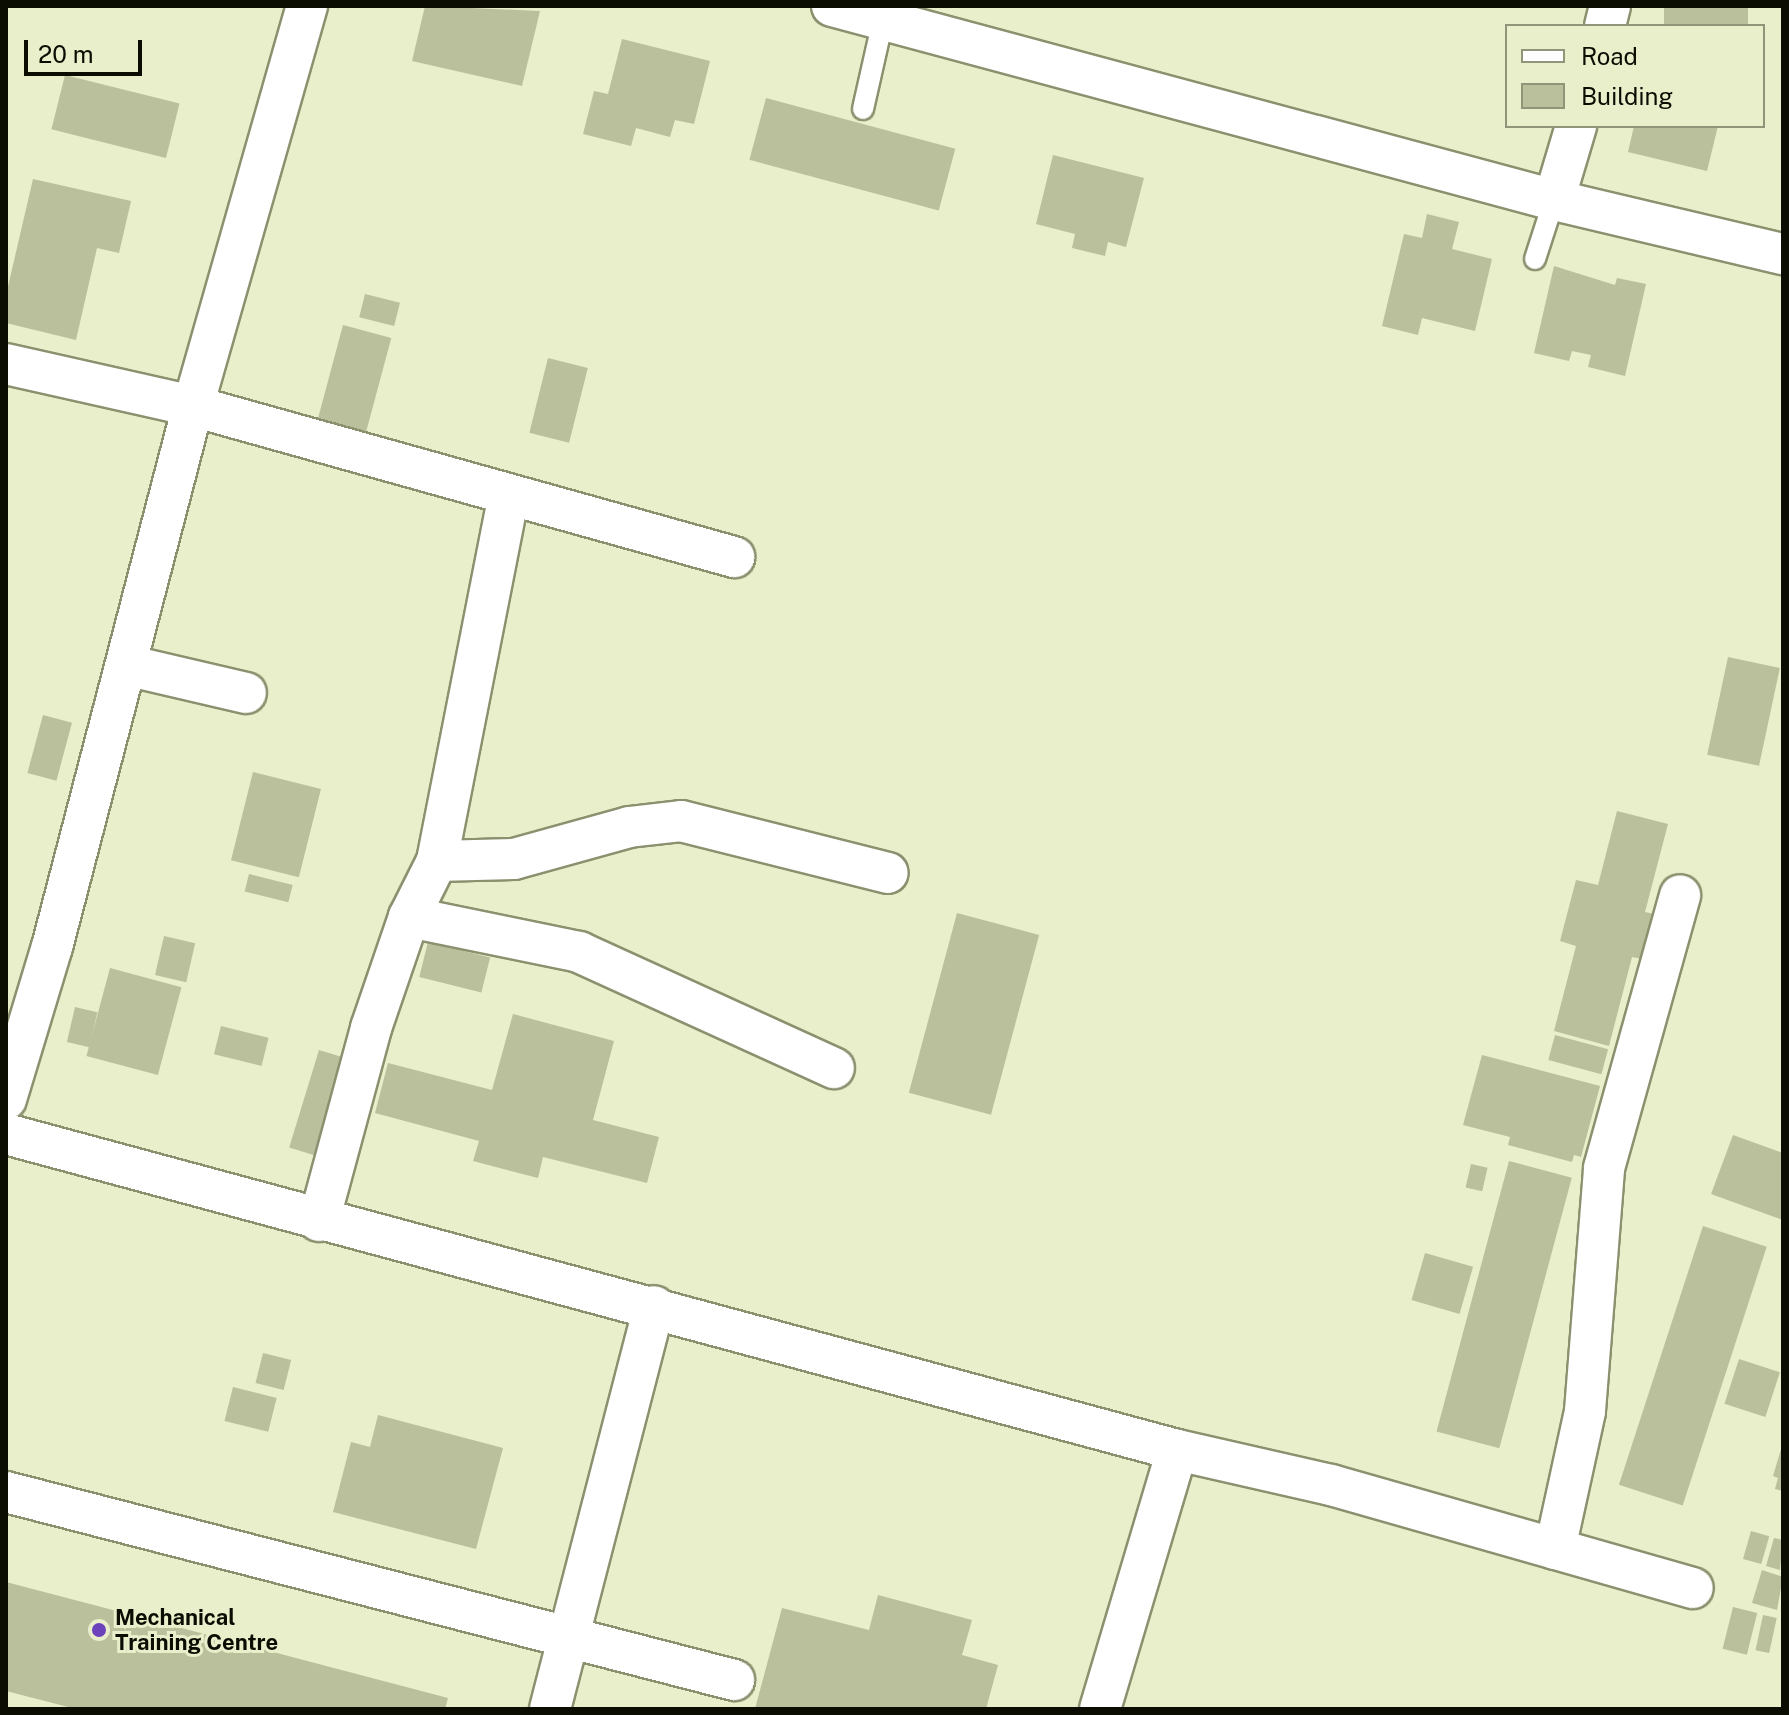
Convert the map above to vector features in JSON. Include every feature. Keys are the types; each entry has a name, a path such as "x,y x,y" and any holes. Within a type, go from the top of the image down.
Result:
{"street":[{"path":"6,1099 126,665 193,406 307,6"},
{"path":"832,6 1554,200 1783,254"},
{"path":"1554,200 1575,128"},
{"path":"6,364 193,406 508,498 734,557"},
{"path":"319,1221 371,1028 409,917 437,861 508,498"},
{"path":"126,665 246,693"},
{"path":"437,861 514,859 629,827 681,821 888,873"},
{"path":"1555,1549 1585,1411 1604,1168 1680,895"},
{"path":"409,917 579,952 834,1068"},
{"path":"6,1134 319,1221 654,1306 1177,1450 1331,1485 1693,1588"},
{"path":"550,1709 654,1306"},
{"path":"1100,1709 1177,1450"},
{"path":"6,1492 734,1680"}],"lane":[{"path":"863,109 883,20"},
{"path":"1535,259 1554,200"}],"building":[{"path":"425,6 540,11 522,86 412,61"},
{"path":"1664,6 1748,6 1748,24 1664,24"},
{"path":"622,39 710,61 694,124 675,120 670,137 636,128 631,146 583,134 594,91 608,94"},
{"path":"65,75 179,104 166,158 51,129"},
{"path":"766,98 955,149 939,211 749,160"},
{"path":"1634,128 1718,128 1707,171 1628,152"},
{"path":"1053,155 1144,178 1126,247 1108,242 1105,256 1072,248 1075,234 1036,224"},
{"path":"33,179 131,201 119,253 97,248 76,340 6,323 6,295"},
{"path":"1427,214 1459,222 1452,249 1492,259 1475,331 1422,318 1418,335 1382,326 1404,234 1422,238"},
{"path":"1554,266 1615,285 1617,278 1646,284 1625,376 1588,367 1591,355 1572,351 1569,361 1534,353"},
{"path":"365,294 400,303 394,326 359,317"},
{"path":"343,325 391,338 366,434 317,421"},
{"path":"548,358 588,368 569,443 529,433"},
{"path":"1728,657 1780,668 1759,766 1707,755"},
{"path":"43,715 72,723 56,781 27,773"},
{"path":"253,772 321,789 299,877 231,860"},
{"path":"1617,811 1668,824 1645,912 1654,914 1642,959 1632,957 1609,1046 1554,1031 1576,946 1560,941 1576,880 1598,885"},
{"path":"249,874 293,885 288,902 245,891"},
{"path":"957,913 1039,935 991,1115 909,1093"},
{"path":"164,936 195,943 186,982 155,975"},
{"path":"428,942 490,957 481,992 419,977"},
{"path":"110,968 181,987 158,1075 86,1056"},
{"path":"75,1007 97,1012 89,1047 67,1042"},
{"path":"513,1014 614,1041 593,1120 659,1137 647,1183 543,1157 538,1178 473,1161 479,1141 375,1113 388,1063 492,1090"},
{"path":"221,1026 269,1038 262,1066 214,1054"},
{"path":"1555,1035 1608,1049 1601,1074 1548,1060"},
{"path":"319,1050 355,1061 326,1159 289,1148"},
{"path":"1482,1055 1600,1086 1581,1157 1574,1155 1572,1162 1508,1145 1510,1137 1463,1125"},
{"path":"1733,1135 1783,1153 1783,1220 1711,1194"},
{"path":"1509,1161 1572,1178 1499,1448 1437,1431"},
{"path":"1471,1164 1488,1168 1482,1191 1466,1187"},
{"path":"1703,1226 1767,1247 1683,1505 1619,1485"},
{"path":"1425,1253 1473,1267 1460,1314 1411,1300"},
{"path":"263,1353 291,1360 284,1390 256,1383"},
{"path":"1739,1359 1780,1372 1765,1417 1724,1404"},
{"path":"233,1387 277,1398 268,1432 225,1421"},
{"path":"378,1415 503,1448 476,1549 333,1512 351,1442 370,1447"},
{"path":"1782,1446 1783,1491 1775,1489 1778,1478 1773,1476"},
{"path":"1751,1531 1769,1536 1761,1564 1743,1559"},
{"path":"1774,1538 1783,1540 1780,1570 1766,1566"},
{"path":"1762,1570 1783,1577 1777,1610 1752,1603"},
{"name":"Mechanical Training Centre","path":"6,1582 448,1698 445,1709 76,1709 6,1691"},
{"path":"878,1595 972,1620 962,1655 998,1665 986,1709 755,1709 782,1608 869,1630"},
{"path":"1733,1607 1757,1613 1747,1655 1723,1649"},
{"path":"1763,1615 1777,1618 1769,1653 1756,1650"}],"place":[{"name":"Mechanical Training Centre","path":"99,1630"}]}
